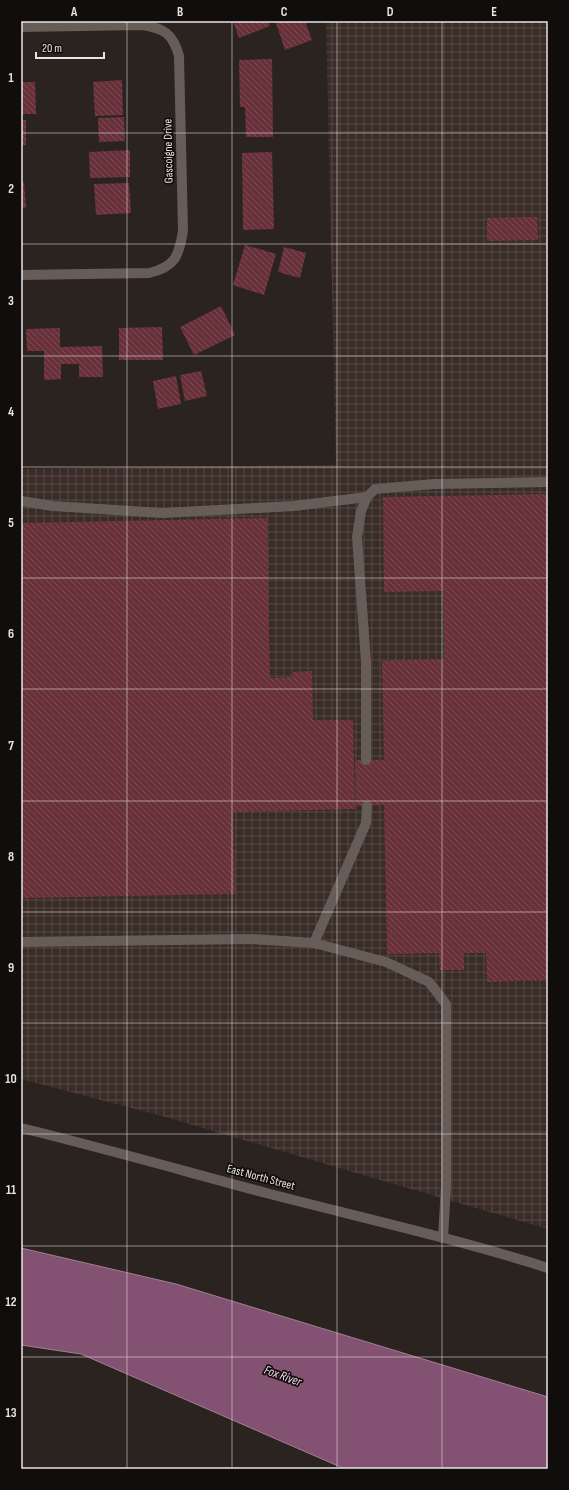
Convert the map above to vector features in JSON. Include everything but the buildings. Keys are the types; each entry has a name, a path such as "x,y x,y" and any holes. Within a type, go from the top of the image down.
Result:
{"main road":[{"name":"Gascoigne Drive","path":"21,27 157,27 171,38 176,45 179,56 183,231 180,249 176,257 170,265 160,271 149,273 21,275"},
{"path":"366,760 366,662 357,536 361,510 367,497 375,489 392,487 434,484 548,482"},
{"path":"21,501 53,506 162,513 294,506 367,497"},
{"path":"314,943 366,823 367,806"},
{"path":"21,942 252,939 314,943 386,962 429,982 446,1004 446,1186 443,1238"},
{"name":"East North Street","path":"21,1128 95,1146 270,1194 443,1238 548,1268"}],"shaded area":[{"path":"326,21 548,21 548,1229 162,1116 21,1079 21,469 336,465"}],"water":[{"name":"Fox River","path":"21,1248 176,1284 548,1397 548,1469 345,1469 81,1354 21,1345"}]}
